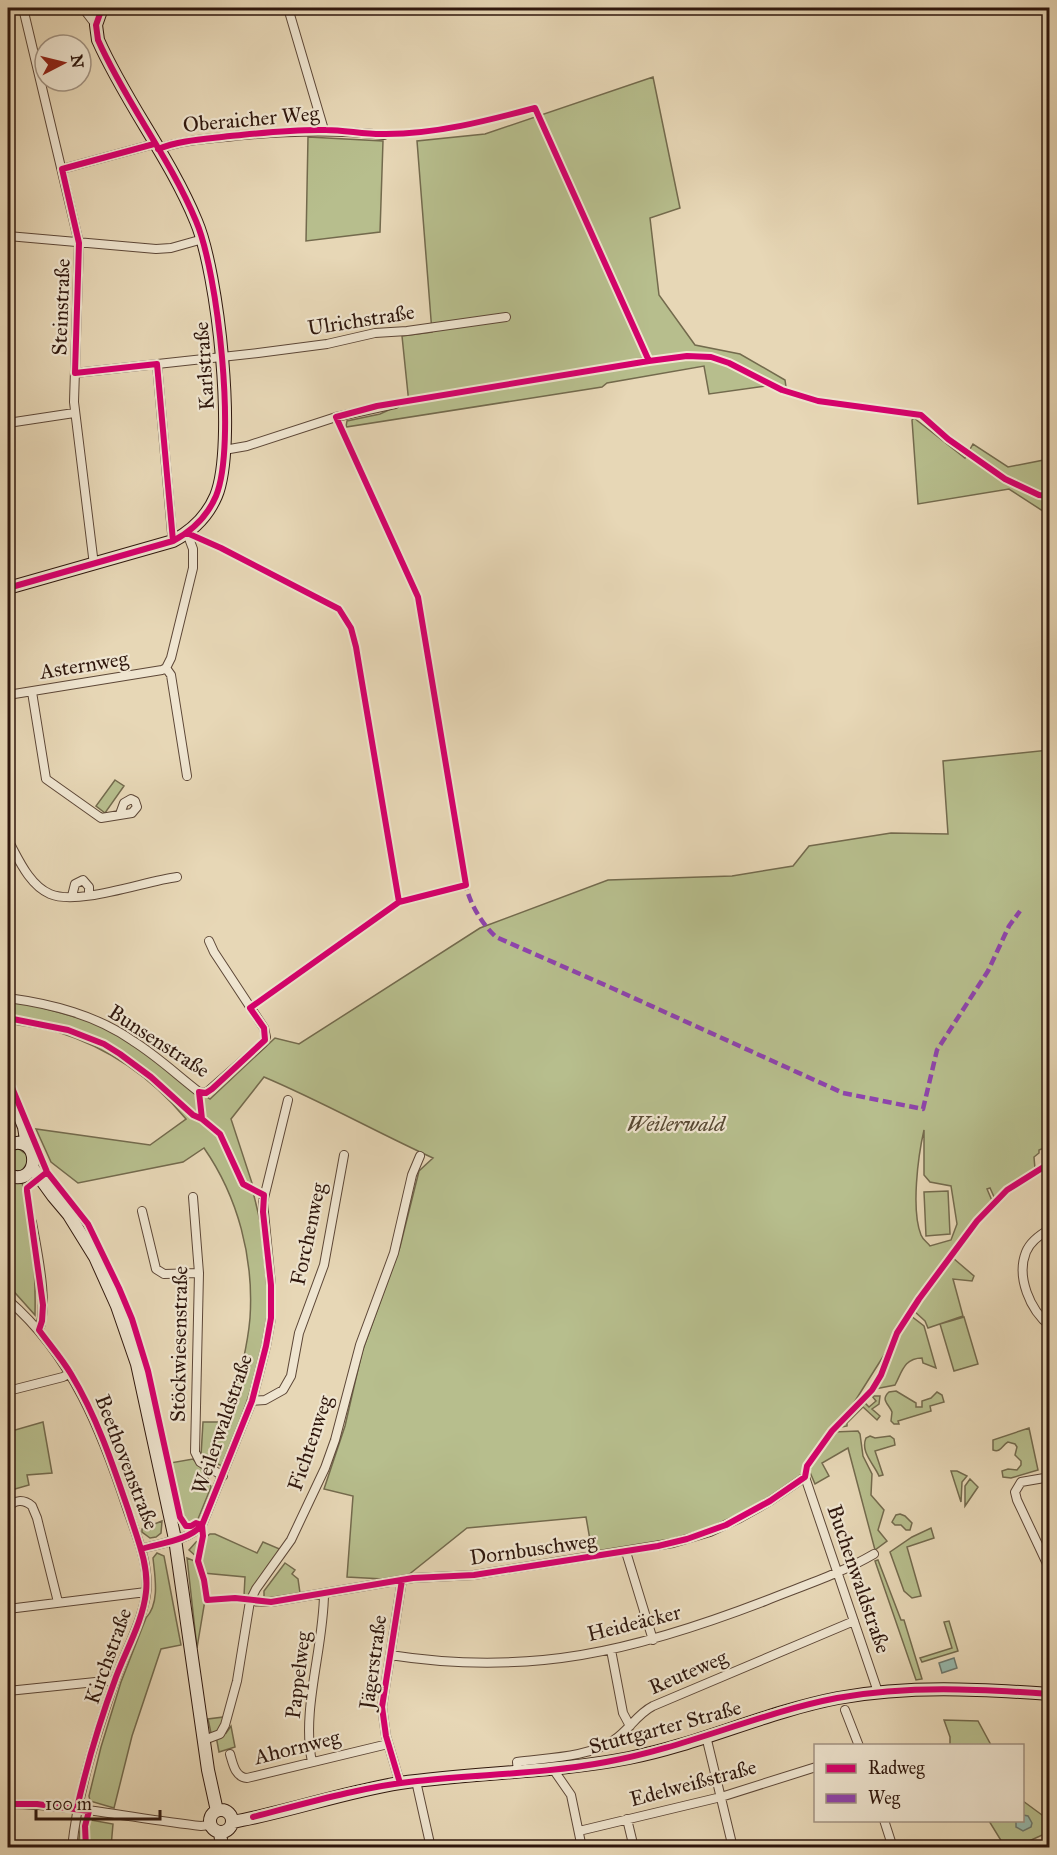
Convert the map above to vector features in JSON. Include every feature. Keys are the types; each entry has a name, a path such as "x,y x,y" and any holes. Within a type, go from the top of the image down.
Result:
{"main road":[{"path":"96,25 102,8"},
{"name":"Karlstraße","path":"8,588 160,546 187,533 204,517 217,495 221,480 224,450 223,392 213,282 203,239 189,205 102,49 96,25"},
{"path":"8,1088 24,1127 27,1146 33,1155 32,1167 23,1176 8,1175"},
{"path":"19,1116 11,1144 27,1146"},
{"path":"32,1167 88,1244 124,1323 144,1392 175,1539 208,1770 217,1811"},
{"path":"23,1176 53,1196"},
{"name":"Stuttgarter Straße","path":"232,1822 400,1783 519,1773 631,1758 798,1707 837,1698 924,1688 967,1688 1050,1694"},
{"path":"215,1828 227,1831 232,1822 226,1811 217,1811 210,1818 222,1848"}],"street":[{"name":"Steinstraße","path":"23,8 79,243 74,413 93,565"},
{"path":"83,8 96,25"},
{"path":"288,8 324,130"},
{"name":"Oberaicher Weg","path":"62,169 156,147 217,138 324,130 384,135"},
{"path":"8,236 163,249 203,239"},
{"name":"Ulrichstraße","path":"75,374 296,348 375,333 506,317"},
{"path":"157,364 172,533"},
{"path":"224,450 247,446 336,417 395,404"},
{"path":"8,423 74,413"},
{"path":"187,533 193,549 193,568 171,658 166,668 171,675 187,776"},
{"name":"Asternweg","path":"8,695 166,668"},
{"path":"32,692 46,779 98,817 108,818 120,814"},
{"path":"8,840 23,867 37,884 50,894 89,895 177,877"},
{"path":"72,896 75,884 83,880 89,887 89,895"},
{"name":"Bunsenstraße","path":"8,998 60,1008 107,1026 144,1048 199,1092 206,1093 263,1043 266,1036 264,1028 209,941"},
{"name":"Weilerwaldstraße","path":"175,1539 193,1533 202,1525 252,1401 271,1318 271,1272 263,1212 264,1195 288,1100"},
{"name":"Forchenweg","path":"252,1401 265,1400 283,1390 291,1376 299,1333 324,1265 344,1155"},
{"name":"Fichtenweg","path":"204,1740 220,1734 227,1717 237,1681 250,1600 291,1540 325,1468 360,1345 394,1253 412,1175 420,1156"},
{"name":"Stöckwiesenstraße","path":"193,1197 199,1273 195,1452 200,1462 223,1476"},
{"path":"142,1211 156,1269 164,1274 199,1273"},
{"path":"32,1222 43,1305 39,1330"},
{"path":"1050,1228 1033,1242 1026,1252 1023,1277 1031,1301 1043,1320 1050,1326"},
{"name":"Beethovenstraße","path":"8,1300 39,1330 70,1372 96,1422 141,1549 175,1539"},
{"path":"8,1391 63,1377 70,1372"},
{"name":"Dornbuschweg","path":"250,1600 271,1602 402,1580 474,1575 626,1552 687,1539 726,1525 770,1502 805,1477"},
{"name":"Buchenwaldstraße","path":"805,1477 879,1692"},
{"path":"1050,1477 1021,1482 1016,1487 1017,1500 1050,1570"},
{"path":"8,1509 13,1502 22,1501 32,1506 58,1602"},
{"name":"Kirchstraße","path":"72,1848 84,1776 115,1680 143,1609 146,1576 141,1549"},
{"path":"626,1552 653,1640"},
{"name":"Heideäcker","path":"390,1655 441,1662 491,1664 550,1660 611,1650 701,1625 837,1574 874,1554"},
{"name":"Jägerstraße","path":"400,1783 388,1744 382,1707 402,1580"},
{"path":"8,1609 146,1592"},
{"name":"Pappelweg","path":"312,1762 309,1736 324,1593"},
{"name":"Reuteweg","path":"519,1773 517,1762 599,1748 616,1740 642,1713 653,1706 854,1621"},
{"path":"611,1650 623,1713 630,1726"},
{"path":"8,1691 115,1680"},
{"path":"845,1710 858,1744"},
{"path":"706,1736 733,1848"},
{"name":"Ahornweg","path":"230,1754 236,1770 243,1778 388,1744"},
{"name":"Edelweißstraße","path":"579,1830 721,1797 814,1768"},
{"path":"553,1769 571,1795 582,1848"},
{"path":"416,1781 430,1847"},
{"path":"8,1803 77,1808 116,1816 215,1828"},
{"path":"627,1819 634,1848"},
{"path":"884,1822 893,1848"}],"green space":[{"path":"653,77 680,208 650,218 659,295 695,345 740,354 785,380 786,387 767,384 766,386 709,394 704,366 607,383 602,387 346,427 347,421 380,414 409,404 402,336 432,332 417,141 485,134"},
{"path":"308,137 383,141 380,232 306,241"},
{"path":"914,418 965,458 973,444 1008,467 1049,459 1049,515 1009,489 918,504 912,420"},
{"name":"Weilerwald","path":"1049,750 1049,1146 1039,1150 1034,1157 1035,1169 995,1199 990,1188 987,1189 993,1203 920,1299 900,1330 911,1316 924,1326 936,1368 923,1363 922,1358 911,1360 904,1367 895,1385 875,1389 888,1363 898,1333 843,1420 865,1403 869,1407 876,1401 872,1396 880,1396 879,1404 872,1409 880,1416 877,1420 863,1407 847,1423 847,1426 842,1427 840,1424 834,1432 858,1431 860,1434 863,1456 872,1474 871,1495 884,1510 878,1530 887,1541 875,1550 848,1448 822,1463 829,1476 815,1484 809,1470 805,1477 710,1532 593,1557 586,1517 467,1528 402,1580 347,1577 353,1496 324,1489 345,1426 362,1352 400,1247 419,1171 433,1158 264,1077 231,1119 252,1183 244,1182 223,1133 220,1137 240,1187 253,1192 264,1240 268,1272 267,1324 249,1396 222,1466 201,1456 203,1422 227,1422 249,1331 251,1295 249,1273 235,1208 216,1167 204,1148 183,1162 78,1183 51,1162 36,1129 150,1145 186,1119 159,1090 112,1056 58,1032 8,1023 8,998 107,1026 210,1099 275,1038 299,1044 480,928 608,880 732,876 793,866 809,846 891,833 948,834 943,761","holes":["924,1130 924,1175 930,1182 951,1186 957,1224 951,1240 930,1246 921,1235 916,1212 918,1168"]},
{"path":"115,780 124,786 105,813 96,806"},
{"path":"8,1101 14,1127 8,1141"},
{"path":"19,1149 27,1155 28,1162 22,1171 11,1171 8,1169 8,1153"},
{"path":"8,1182 22,1182 33,1248 35,1315 8,1285"},
{"path":"948,1191 950,1234 926,1236 924,1192"},
{"path":"953,1258 974,1276 972,1281 953,1279 963,1316 928,1328 925,1321 914,1311"},
{"path":"964,1317 978,1364 954,1371 940,1324"},
{"path":"896,1391 916,1403 916,1407 922,1407 922,1401 931,1398 937,1392 942,1395 944,1402 930,1406 931,1411 894,1424 891,1421 892,1412 885,1397 889,1392"},
{"path":"43,1422 52,1473 27,1475 29,1485 8,1491 8,1432"},
{"path":"1029,1428 1038,1470 1011,1478 1003,1477 1002,1471 1017,1470 1021,1461 1015,1455 1017,1447 1015,1444 1008,1442 996,1451 993,1450 993,1440"},
{"path":"870,1436 875,1438 890,1436 894,1439 895,1445 875,1451 883,1475 879,1476 866,1453 866,1438"},
{"path":"193,1459 206,1473 211,1487 198,1519 195,1524 188,1526 182,1517 170,1463"},
{"path":"951,1471 967,1476 962,1482 961,1502"},
{"path":"970,1479 978,1487 965,1506 965,1486"},
{"path":"900,1514 912,1523 910,1530 892,1522 896,1515"},
{"path":"162,1521 161,1533 156,1537 150,1538 142,1532 142,1529"},
{"path":"931,1528 934,1538 907,1547 921,1596 912,1598 904,1591 890,1552 912,1537"},
{"path":"210,1534 215,1534 257,1553 263,1542 282,1550 248,1598 244,1596 245,1577 203,1573 200,1562 205,1538"},
{"path":"203,1538 199,1558 198,1558 189,1550"},
{"path":"157,1553 164,1556 181,1645 161,1649 132,1736 114,1808 90,1801 89,1796 121,1682 153,1605 156,1590 153,1558"},
{"path":"187,1558 197,1562 205,1600 197,1648"},
{"path":"878,1560 901,1620 904,1620 922,1679 916,1680 875,1561"},
{"path":"285,1563 295,1570 292,1574 298,1579 300,1593 264,1597 264,1591"},
{"path":"949,1621 958,1651 922,1662 920,1658 952,1648 944,1622"},
{"path":"224,1717 221,1728 226,1733 231,1726 235,1747 219,1752 216,1736 211,1733 208,1719"},
{"path":"944,1720 978,1721 990,1744 950,1744"},
{"path":"1024,1802 1042,1815 1049,1812 1049,1832 1018,1846 1005,1847 990,1822 1024,1822"},
{"path":"91,1820 113,1824 111,1847 78,1847 81,1822"}],"water":[{"path":"954,1658 957,1668 942,1673 939,1663"},
{"path":"1024,1815 1028,1816 1032,1823 1031,1827 1023,1831 1016,1827 1016,1822 1024,1822"}],"marked path":[{"path":"465,881 476,911 496,937 843,1093 923,1109 937,1050 988,971 1009,926 1020,911"}],"cycle path":[{"path":"8,588 173,541 193,528 208,510 216,496 222,472 225,439 222,358 218,317 204,245 196,221 174,175 121,86 98,40 96,25 102,8"},
{"path":"158,149 193,140 290,131 334,130 378,134 423,132 480,122 535,108 649,361"},
{"path":"154,144 62,169 79,243 75,373 157,364 173,541"},
{"path":"202,1119 199,1092 206,1093 212,1089 265,1040 264,1028 250,1008 399,902 466,885 418,597 336,417 377,406 649,361 687,356 711,357 729,363 782,390 818,401 921,415 948,439 1005,479 1039,495 1050,496"},
{"path":"187,533 339,609 351,628 399,902"},
{"path":"8,1018 68,1030 104,1044 120,1054 151,1077 193,1115 202,1119 220,1134 243,1184 264,1195 263,1212 271,1285 271,1318 252,1401 202,1525 182,1538 141,1549"},
{"path":"8,1078 47,1172 88,1224 119,1288 132,1319 148,1371 180,1517 186,1526 196,1523 202,1525"},
{"path":"202,1525 203,1536 198,1561 207,1600 235,1598 271,1602 413,1578 474,1575 658,1546 687,1539 726,1525 770,1501 805,1477 807,1466 832,1431 872,1390 881,1375 897,1333 919,1299 977,1221 1007,1190 1050,1163"},
{"path":"47,1172 27,1188 43,1305 39,1330 71,1374 97,1424 139,1542 146,1572 146,1592 141,1614 105,1709 77,1808"},
{"path":"400,1783 386,1736 382,1707 402,1580"},
{"path":"253,1817 375,1787 559,1769 606,1762 664,1748 779,1712 837,1698 890,1691 943,1689 1050,1694"},
{"path":"8,1804 37,1804 89,1811 85,1826 86,1848"}]}
